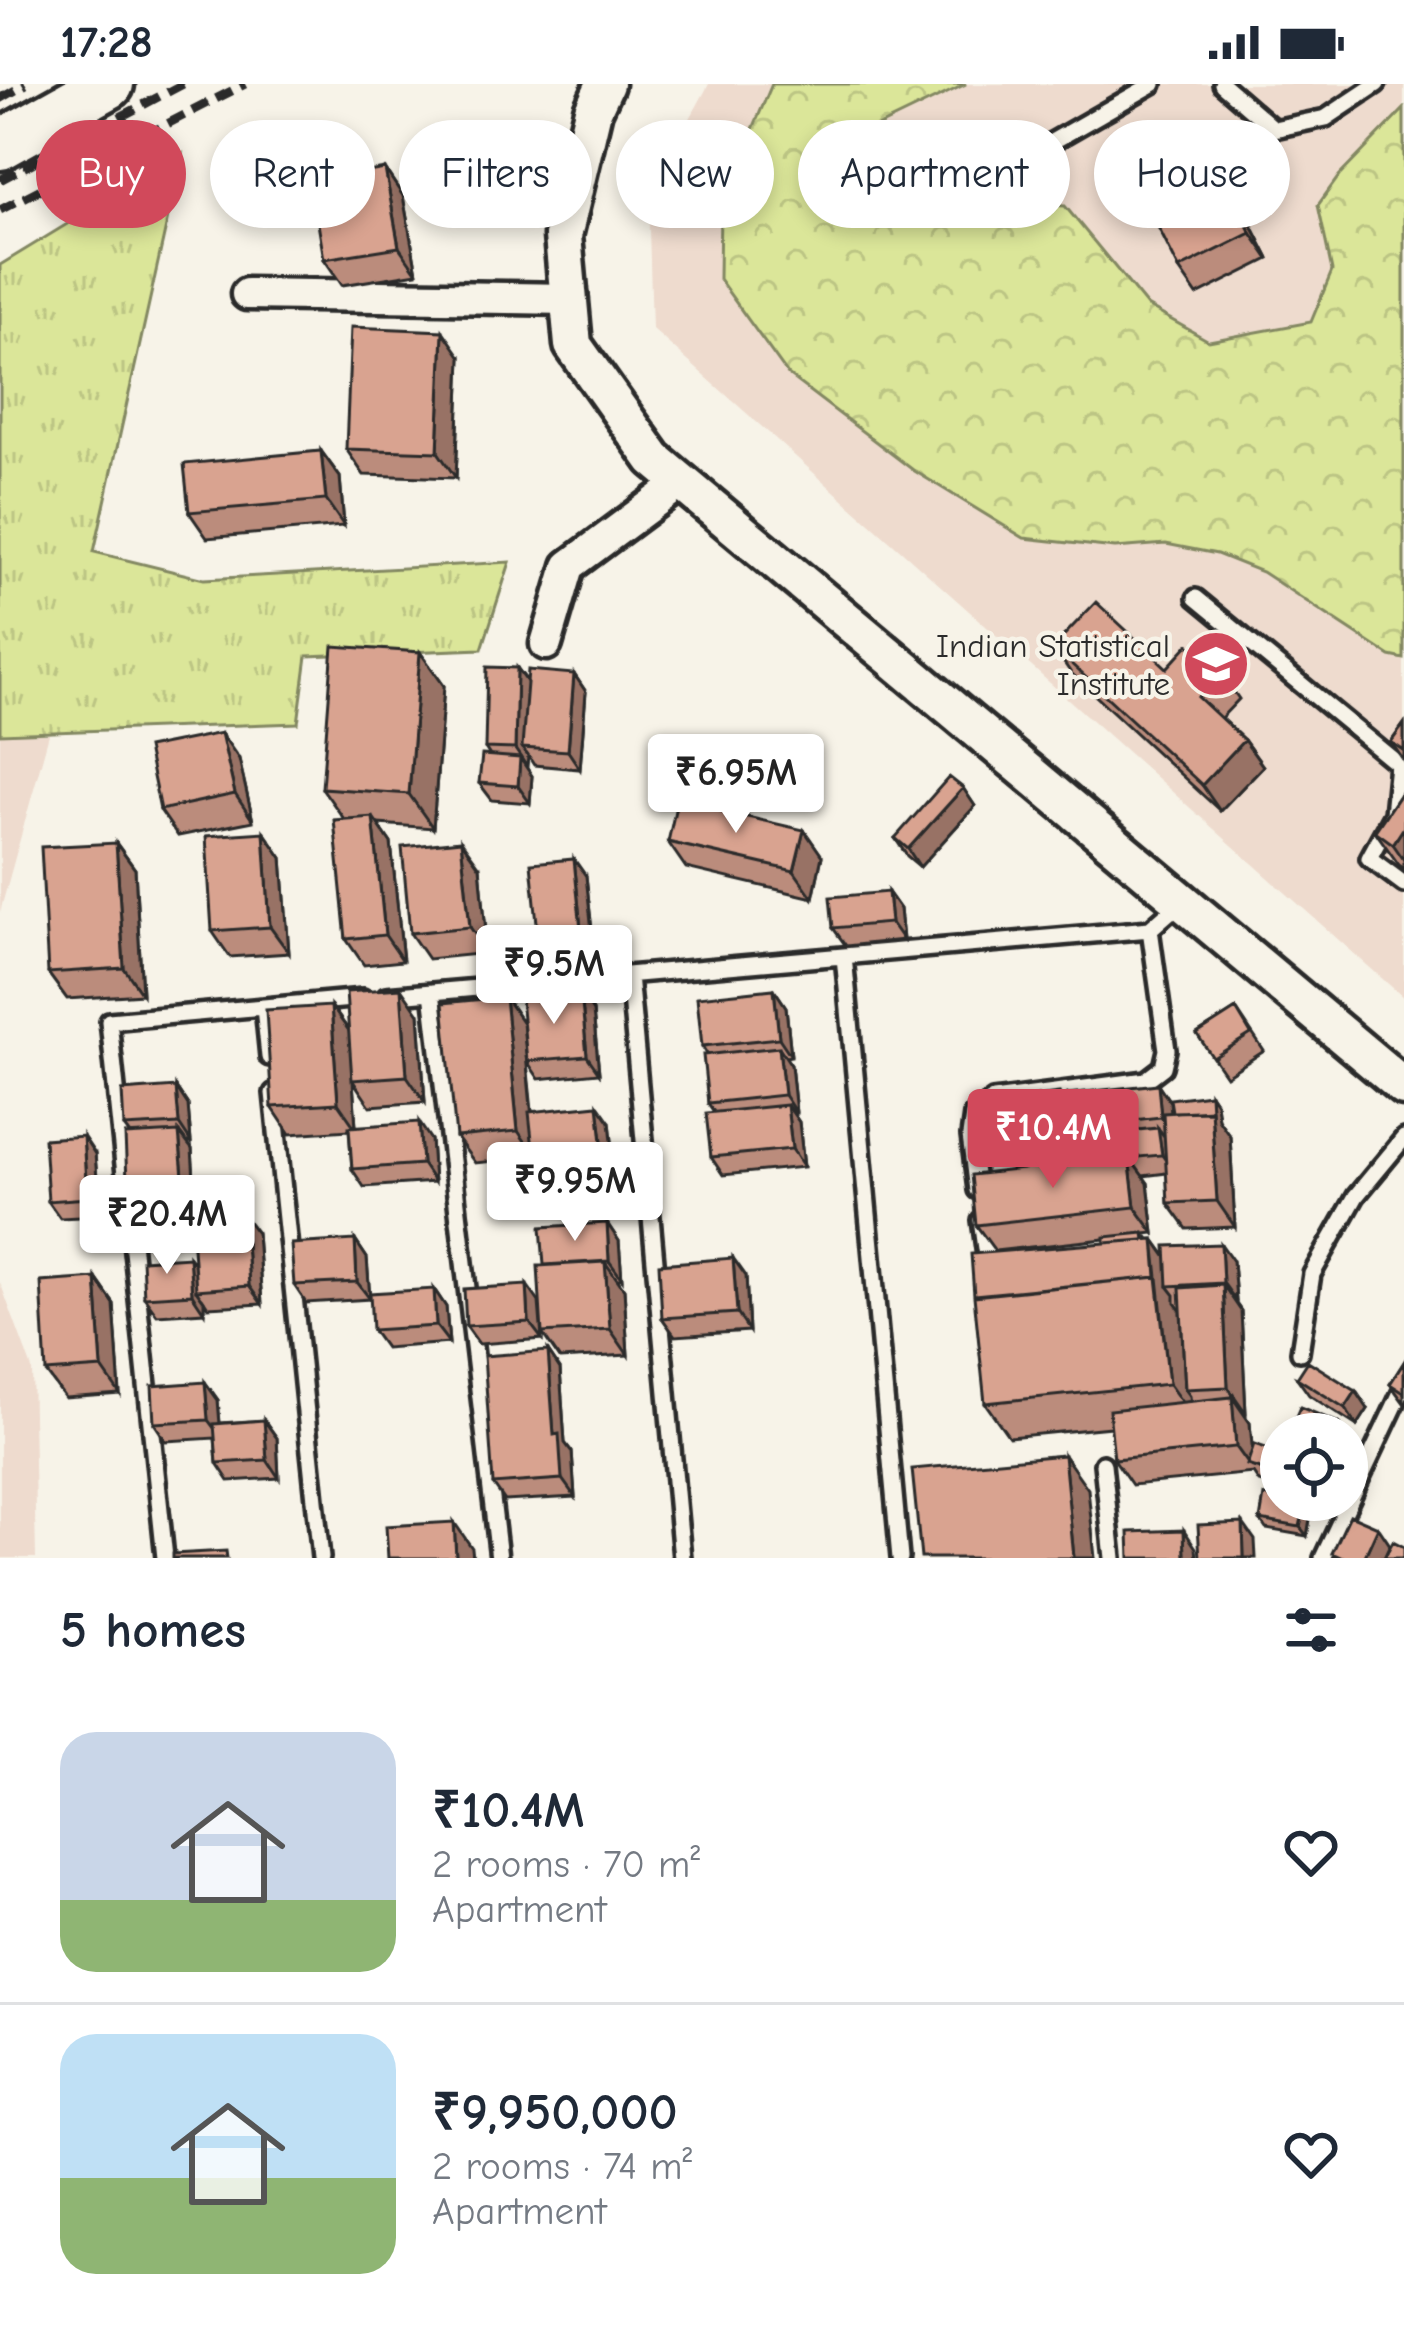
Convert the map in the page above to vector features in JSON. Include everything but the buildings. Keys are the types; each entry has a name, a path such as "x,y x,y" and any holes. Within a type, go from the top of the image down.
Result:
{"highway":[{"path":"0,145 109,84"}],"street":[{"path":"605,84 593,110 563,236 573,345 654,459 1404,1087"},
{"path":"247,294 569,299"},
{"path":"546,644 568,566 682,482"}],"lane":[{"path":"1070,131 1153,84"},
{"path":"1222,84 1274,129 1326,118 1377,84"},
{"path":"1196,598 1398,764 1393,814 1369,858 1404,884"},
{"path":"166,1558 109,1021 1150,929 1182,901"},
{"path":"988,1270 970,1136 973,1115 993,1100 1146,1080 1163,1067 1167,1050 1150,929"},
{"path":"844,956 900,1558"},
{"path":"629,975 682,1558"},
{"path":"432,992 499,1558"},
{"path":"264,1007 321,1558"},
{"path":"1300,1352 1312,1274 1356,1196 1404,1138"},
{"path":"1323,1558 1404,1386"},
{"path":"1103,1464 1113,1558"}],"shaded area":[{"name":"Indian Statistical Institute","path":"709,84 1404,84 1404,998 652,329 649,228 774,228 774,120 689,120"},
{"path":"0,734 49,734 0,912"},
{"path":"0,1282 32,1369 36,1558 0,1558"}],"green space":[{"path":"772,84 966,84 891,120 798,120 798,228 1070,228 1070,212 1147,306 1209,341 1311,322 1332,271 1318,205 1339,176 1404,109 1404,659 1390,656 1262,572 1217,554 1166,544 1115,548 1024,538 913,470 788,375 719,279 720,228 774,228 774,120 757,120"},
{"path":"61,228 166,228 94,552 204,579 510,562 482,649 307,656 298,723 0,734 0,265"}],"railway":[{"path":"0,99 26,84"},
{"path":"0,180 183,84"},
{"path":"0,210 245,84"}],"place":[{"name":"Indian Statistical Institute","path":"1216,664"}]}
